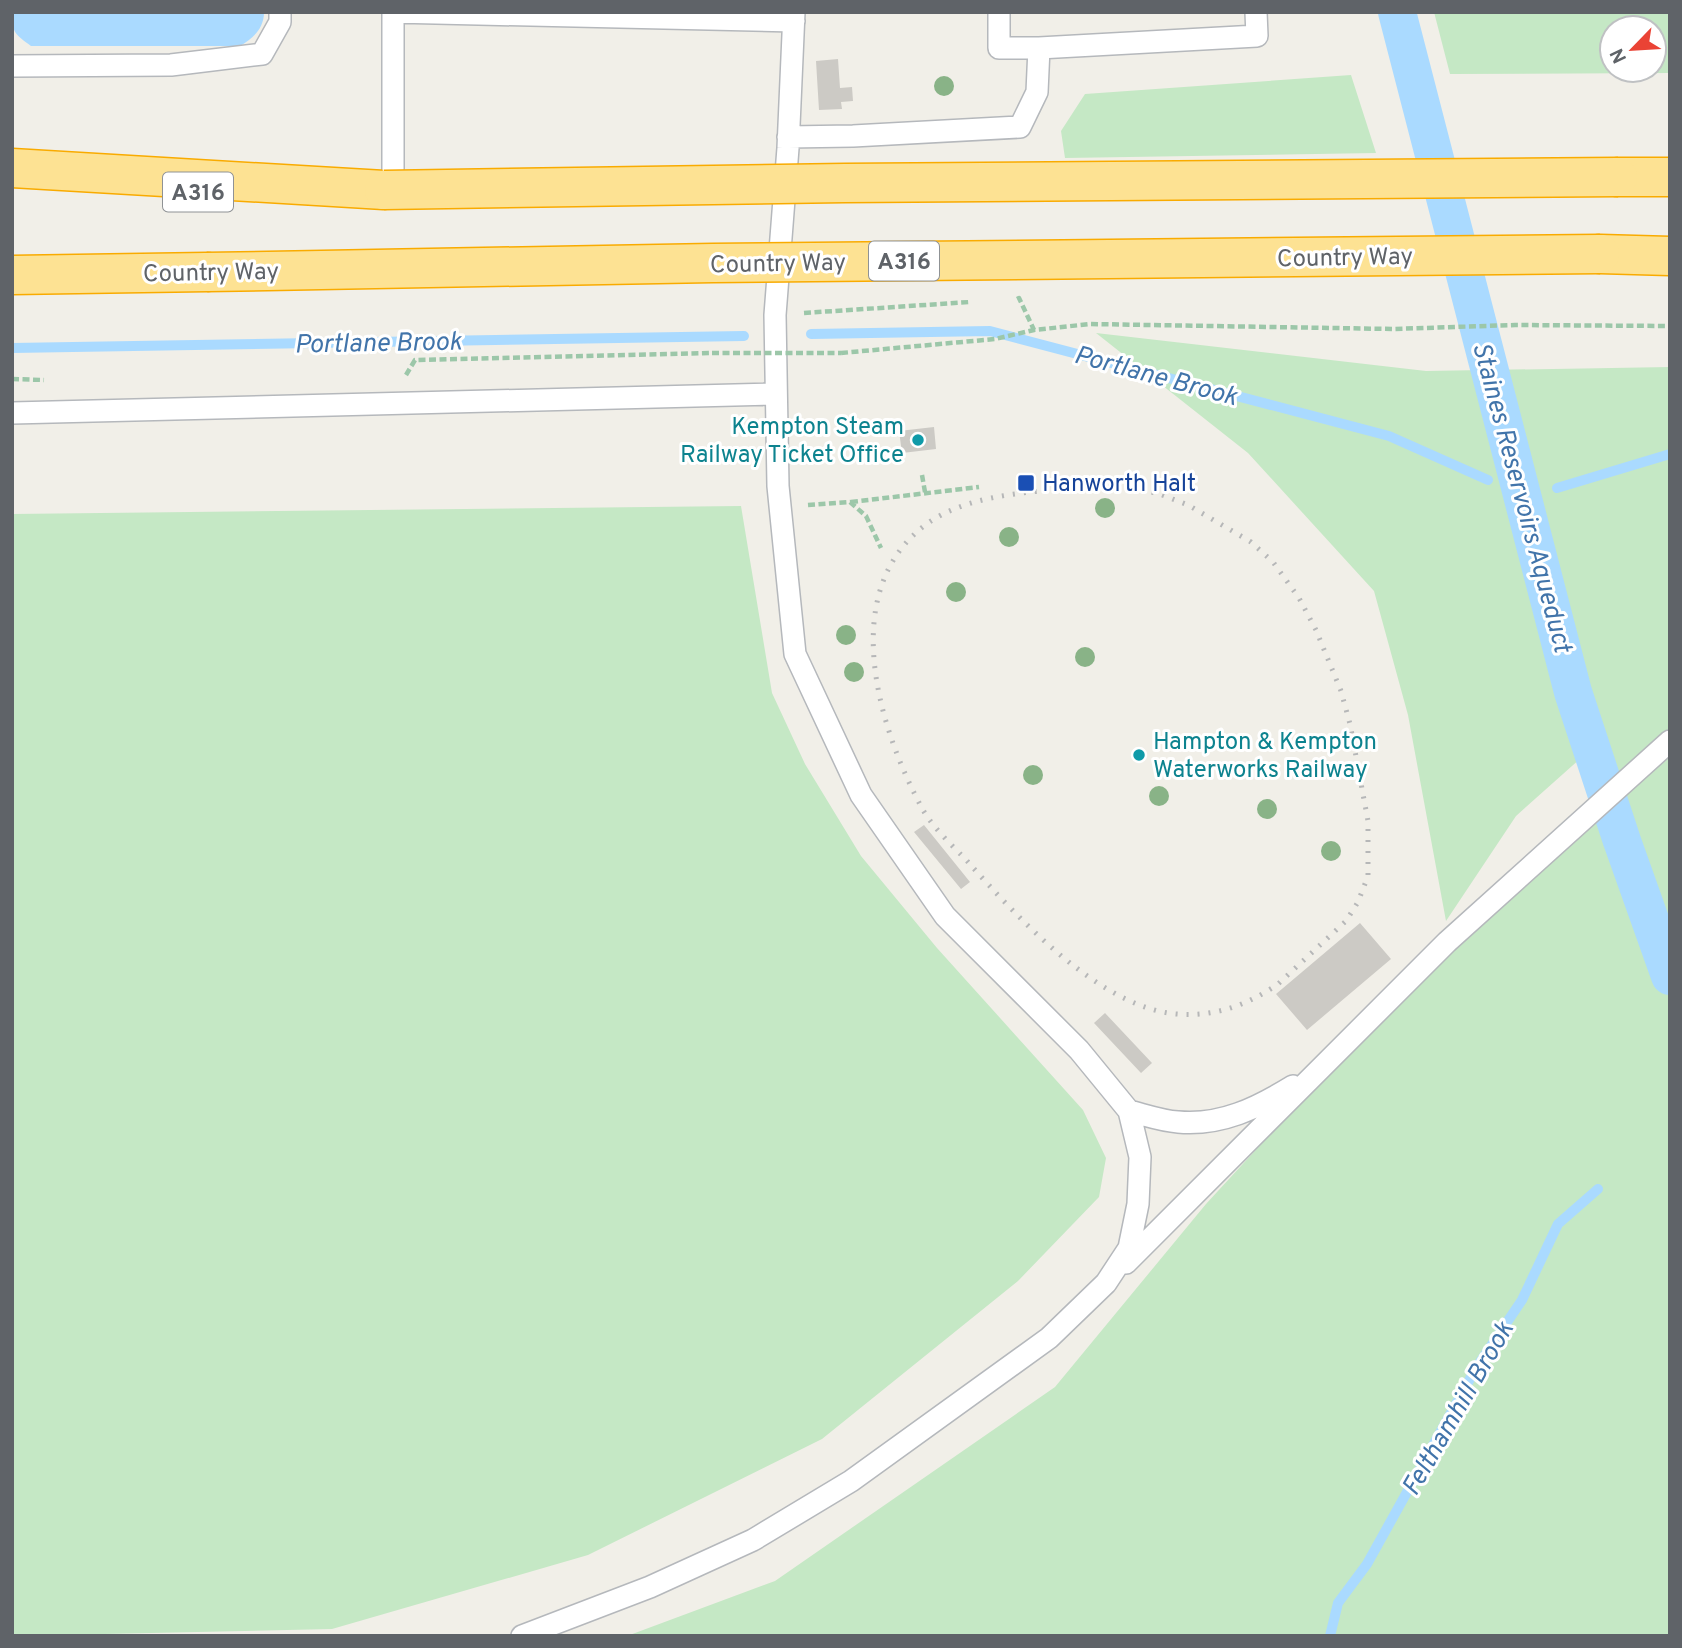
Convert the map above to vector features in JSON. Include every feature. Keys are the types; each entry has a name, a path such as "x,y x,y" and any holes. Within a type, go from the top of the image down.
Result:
{"highway":[{"path":"12,168 388,179"},
{"name":"A316","path":"12,194 388,179 845,183 1670,177"},
{"name":"Country Way","path":"12,275 686,264 1600,254 1670,256"}],"lane":[{"path":"12,66 171,65 262,54 280,22 280,12"},
{"path":"999,12 999,48 1257,36 1256,12"},
{"path":"388,179 393,13 794,17 775,315 775,394 778,486 795,654 862,794 945,916 1079,1050 1129,1111 1140,1157 1138,1204 1129,1248 1105,1283"},
{"path":"788,137 1020,127 1037,92 1039,48"},
{"path":"12,412 775,394"},
{"path":"522,1636 650,1587 752,1540 840,1488 1049,1338 1447,942 1670,741"},
{"path":"1129,1111 1178,1122 1227,1119 1264,1104 1328,1063"}],"path":[{"path":"1005,299 1019,298 1034,330"},
{"path":"775,315 978,301"},
{"path":"415,360 698,353 841,353 995,339 1034,330 1090,324 1393,330 1515,325 1670,326"},
{"path":"922,475 925,492"},
{"path":"778,486 810,506 979,487"},
{"path":"850,502 866,516 881,548"}],"green space":[{"path":"1434,12 1670,12 1670,73 1668,14 1598,14 1598,73 1450,74"},
{"path":"1351,75 1376,153 1065,158 1061,131 1085,94"},
{"path":"1096,333 1426,371 1670,367 1670,1636 627,1636 775,1581 1055,1387 1206,1204 1447,942 1614,782 1600,741 1516,816 1446,921 1408,715 1374,591 1248,453"},
{"path":"741,506 772,693 805,764 861,856 937,948 1083,1110 1106,1158 1099,1197 1018,1281 822,1439 588,1555 332,1629 12,1636 12,514"}],"water":[{"path":"12,12 264,12 257,32 240,46 31,46 16,32"}],"building":[{"path":"838,59 840,88 852,87 853,101 841,102 842,109 819,110 816,61"},
{"name":"Kempton Steam Railway Ticket Office","path":"934,427 936,449 902,453 899,431"},
{"path":"924,825 970,882 961,889 914,832"},
{"path":"1360,923 1391,959 1307,1030 1276,994"},
{"path":"1105,1013 1152,1063 1141,1073 1094,1023"}],"waterway":[{"name":"Staines Reservoirs Aqueduct","path":"1397,12 1573,692 1670,976"},
{"name":"Portlane Brook","path":"811,334 990,331 1389,436 1488,480"},
{"name":"Portlane Brook","path":"12,348 744,336"},
{"name":"Portlane Brook","path":"1557,488 1670,454"},
{"name":"Felthamhill Brook","path":"1330,1636 1338,1603 1367,1564 1476,1368 1522,1300 1558,1224 1598,1189"}],"railway":[{"path":"1108,486 1157,493 1188,505 1251,542 1273,562 1299,598 1316,630 1341,691 1350,724 1368,821 1368,876 1358,902 1346,921 1278,984 1253,999 1212,1013 1168,1013 1140,1005 1112,992 1085,974 1033,930 927,817 892,740 881,701 874,660 874,621 882,584 900,551 928,523 947,512 991,498 1108,486"}],"place":[{"name":"Kempton Steam Railway Ticket Office","path":"918,440"},
{"name":"Hanworth Halt","path":"1026,483"},
{"name":"Hampton & Kempton Waterworks Railway","path":"1139,755"}]}
